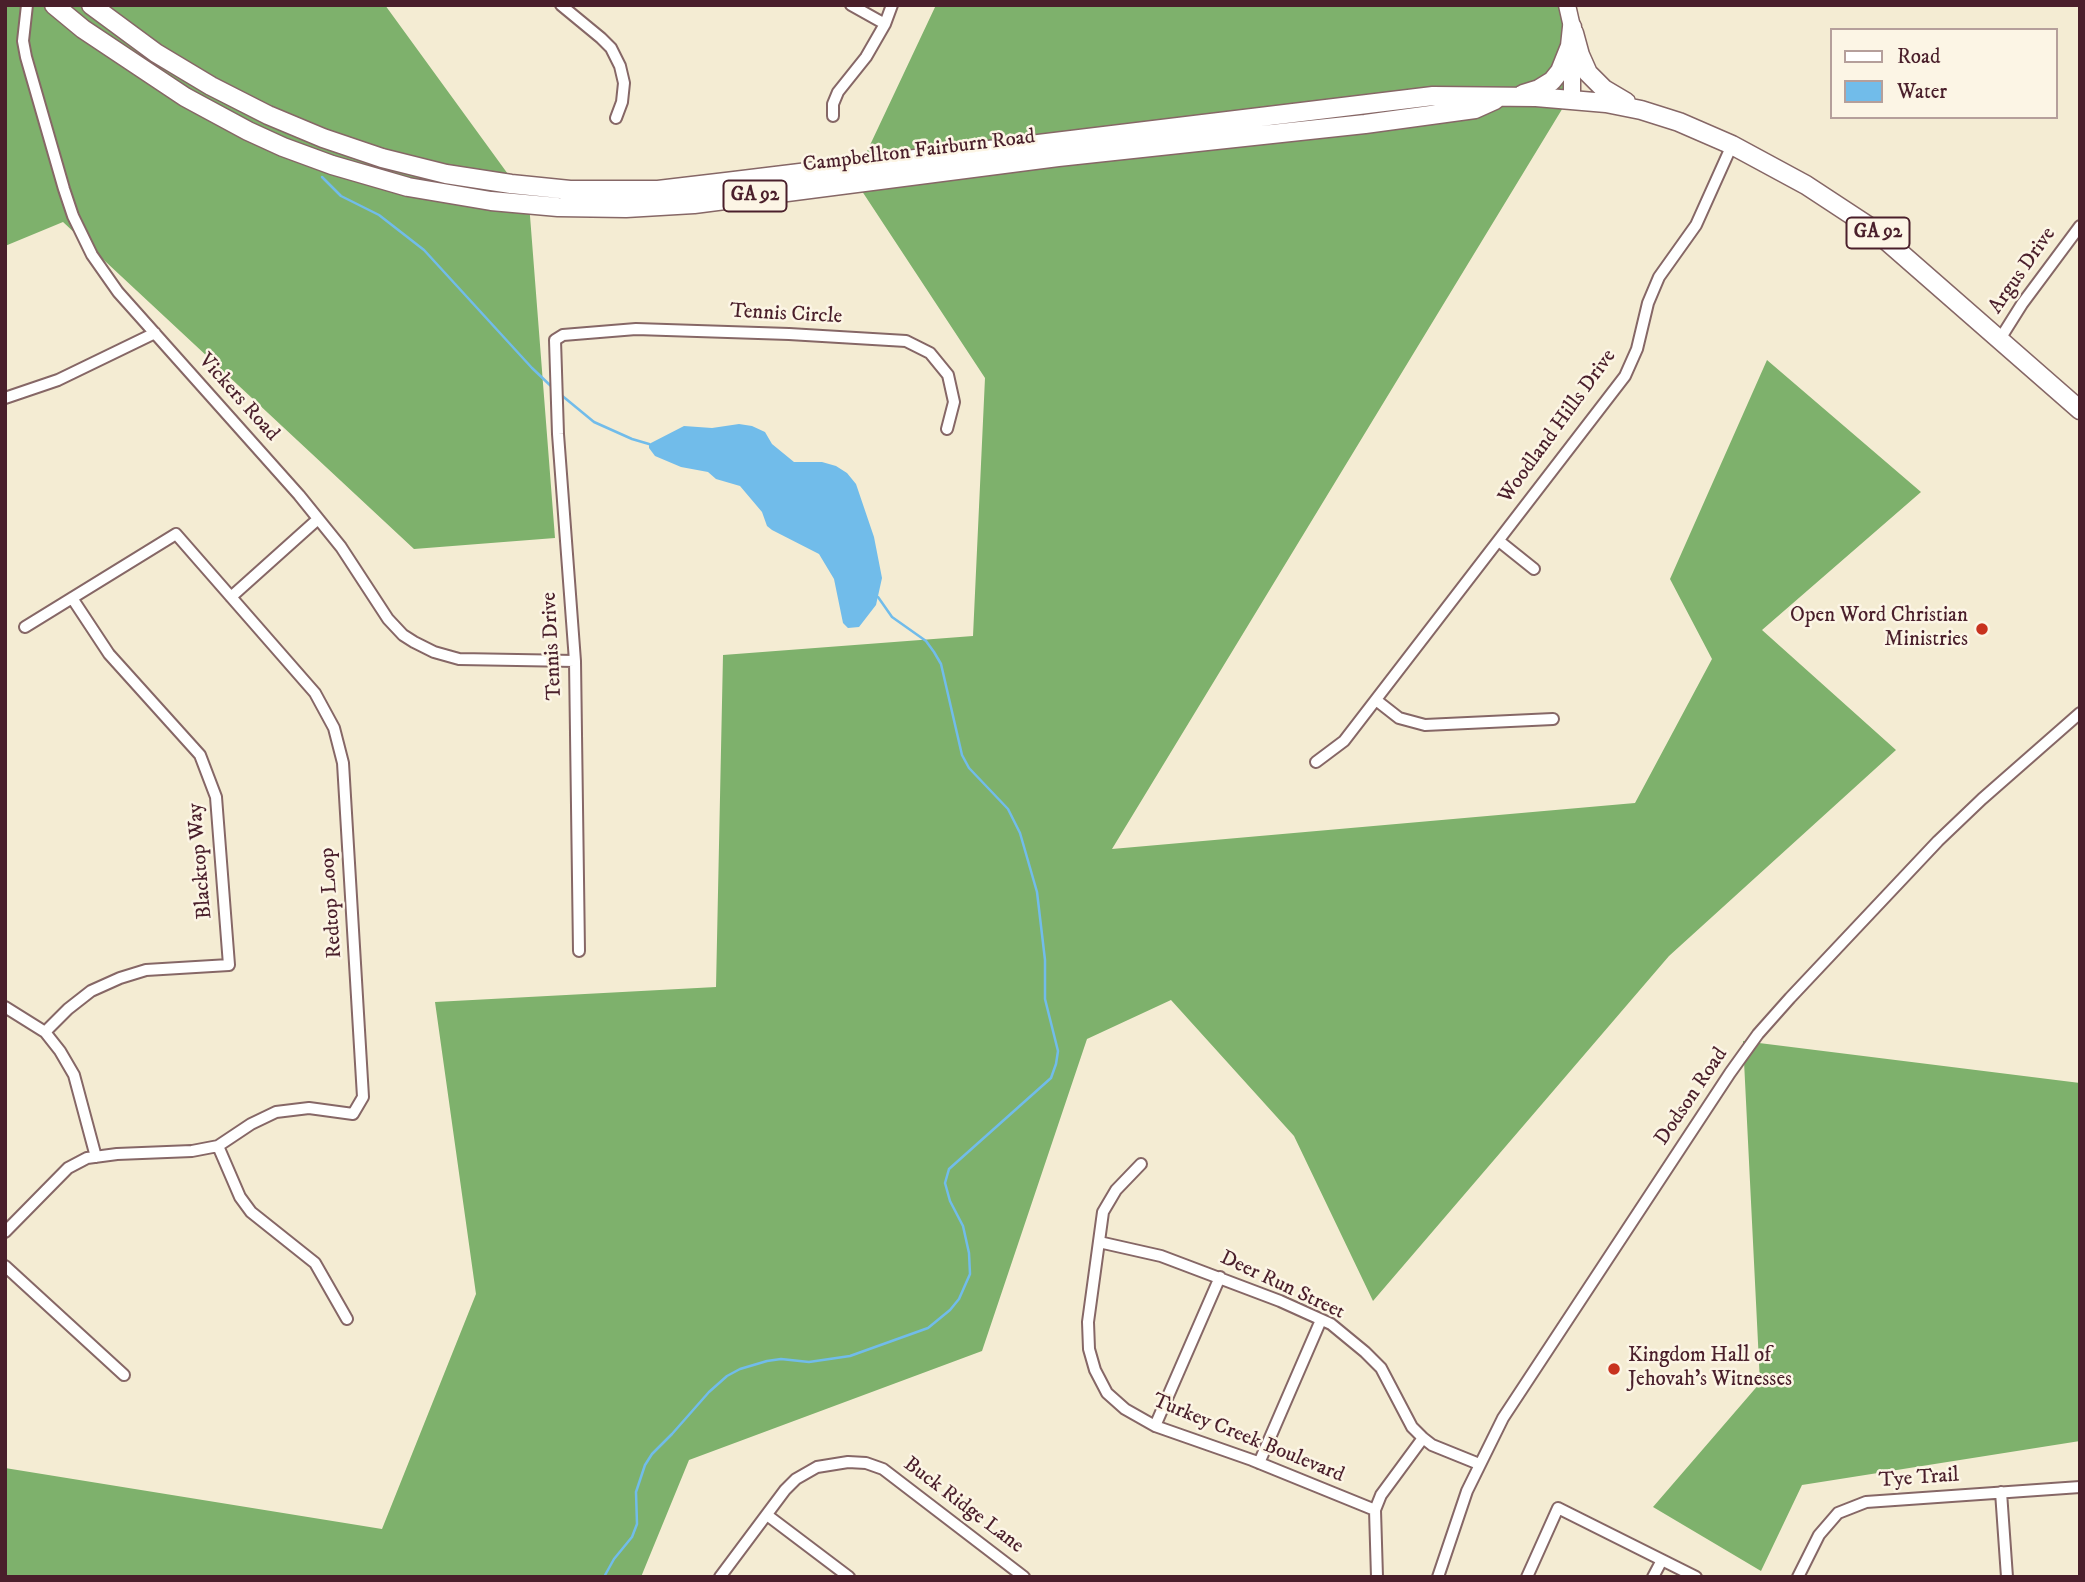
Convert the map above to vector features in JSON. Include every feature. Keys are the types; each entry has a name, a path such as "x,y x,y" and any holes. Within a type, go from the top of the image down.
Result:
{"main road":[{"name":"Campbellton Fairburn Road","path":"54,5 83,29 185,97 284,147 332,166 408,187 491,201 558,207 626,208 705,203 1044,159 1379,122 1475,109 1498,98"},
{"name":"Campbellton Fairburn Road","path":"91,5 147,47 211,86 268,115 323,138 382,158 446,174 570,190 658,190 726,183 1433,96 1572,99 1641,110 1679,122 1732,145 1806,185 1873,229 2080,410"},
{"path":"1567,5 1584,65 1595,82 1641,110"},
{"path":"1498,98 1524,94 1552,81 1566,59 1572,27"},
{"path":"1572,27 1572,99"}],"street":[{"name":"Vickers Road","path":"27,5 23,41 26,57 73,216 92,255 118,292 318,519 368,584 388,619 414,642 434,652 459,659 575,661"},
{"path":"561,5 611,48 620,65 624,83 617,118"},
{"path":"851,5 885,24"},
{"path":"833,117 833,104 838,92 866,57 885,24 892,5"},
{"name":"Woodland Hills Drive","path":"1316,762 1344,741 1625,376 1637,349 1648,303 1659,276 1696,225 1732,145"},
{"name":"Argus Drive","path":"2000,339 2022,303 2080,226"},
{"name":"Tennis Circle","path":"555,340 564,335 636,329 906,341 930,353 948,375 954,402 947,429"},
{"path":"5,398 58,380 155,333"},
{"name":"Tennis Drive","path":"555,340 558,434 575,661 579,951"},
{"path":"231,597 318,519"},
{"name":"Redtop Loop","path":"5,1233 68,1168 87,1158 192,1151 218,1146 276,1112 309,1108 353,1114 363,1097 343,763 334,728 315,693 176,534 25,627"},
{"path":"1499,541 1534,569"},
{"name":"Blacktop Way","path":"46,1032 68,1009 91,991 120,978 146,970 229,965 216,797 200,755 109,653 72,598"},
{"path":"1376,700 1399,718 1425,725 1553,719"},
{"name":"Dodson Road","path":"1438,1577 1455,1523 1479,1464 1503,1418 1758,1034 1938,841 2080,713"},
{"path":"5,1007 46,1032 60,1051 74,1075 96,1157"},
{"path":"218,1146 240,1197 251,1212 315,1263 347,1319"},
{"name":"Turkey Creek Boulevard","path":"1141,1164 1116,1190 1103,1212 1088,1322 1089,1349 1107,1392 1125,1409 1155,1426 1259,1463 1375,1510"},
{"name":"Deer Run Street","path":"1099,1242 1161,1256 1220,1277 1331,1324 1381,1368 1412,1427 1423,1438 1432,1445 1479,1464"},
{"path":"5,1266 124,1376"},
{"path":"1155,1426 1220,1277"},
{"path":"1259,1463 1321,1320"},
{"path":"1377,1577 1375,1510 1381,1494 1423,1438"},
{"name":"Buck Ridge Lane","path":"720,1577 796,1479 817,1467 848,1462 866,1463 883,1469 1024,1577"},
{"name":"Tye Trail","path":"1798,1577 1819,1535 1838,1513 1866,1502 2080,1487"},
{"path":"2001,1492 2007,1577"},
{"path":"1527,1577 1558,1508 1696,1577"},
{"path":"767,1515 849,1577"},
{"path":"1653,1577 1662,1560"}],"green space":[{"path":"5,5 385,5 529,203 555,538 414,549 63,222 5,246"},
{"path":"936,5 1559,5 1570,37 1564,106 1112,849 1635,803 1712,659 1670,579 1767,360 1921,492 1762,630 1896,750 1669,956 1373,1301 1294,1136 1171,1000 1087,1039 982,1351 689,1460 641,1577 5,1577 5,1468 382,1529 476,1294 435,1002 716,987 723,655 973,636 985,378 854,179"},
{"path":"1743,1041 2080,1083 2080,1441 1802,1485 1761,1571 1653,1507 1760,1383"}],"water":[{"path":"739,424 765,432 772,444 794,462 822,462 836,466 847,473 856,484 874,537 882,578 876,605 859,627 848,628 843,623 834,579 819,554 767,526 762,512 740,486 716,479 708,472 681,467 655,456 649,448 649,444 684,426 712,428"}],"waterway":[{"path":"322,177 341,196 379,215 424,250 553,388"},
{"path":"560,394 594,422 649,444"},
{"path":"604,1577 614,1559 632,1537 637,1524 636,1492 645,1465 709,1392 727,1376 767,1361 781,1359 809,1362 850,1356 928,1328 950,1310 959,1299 970,1274 963,1226 950,1201 945,1183 949,1169 1051,1078 1056,1064 1058,1051 1045,999 1045,960 1037,892 1020,833 1008,809 969,768 962,755 941,664 934,652 926,641 892,617 878,597"}],"place":[{"name":"Open Word Christian Ministries","path":"1982,629"},
{"name":"Kingdom Hall of Jehovah’s Witnesses","path":"1614,1369"}]}
